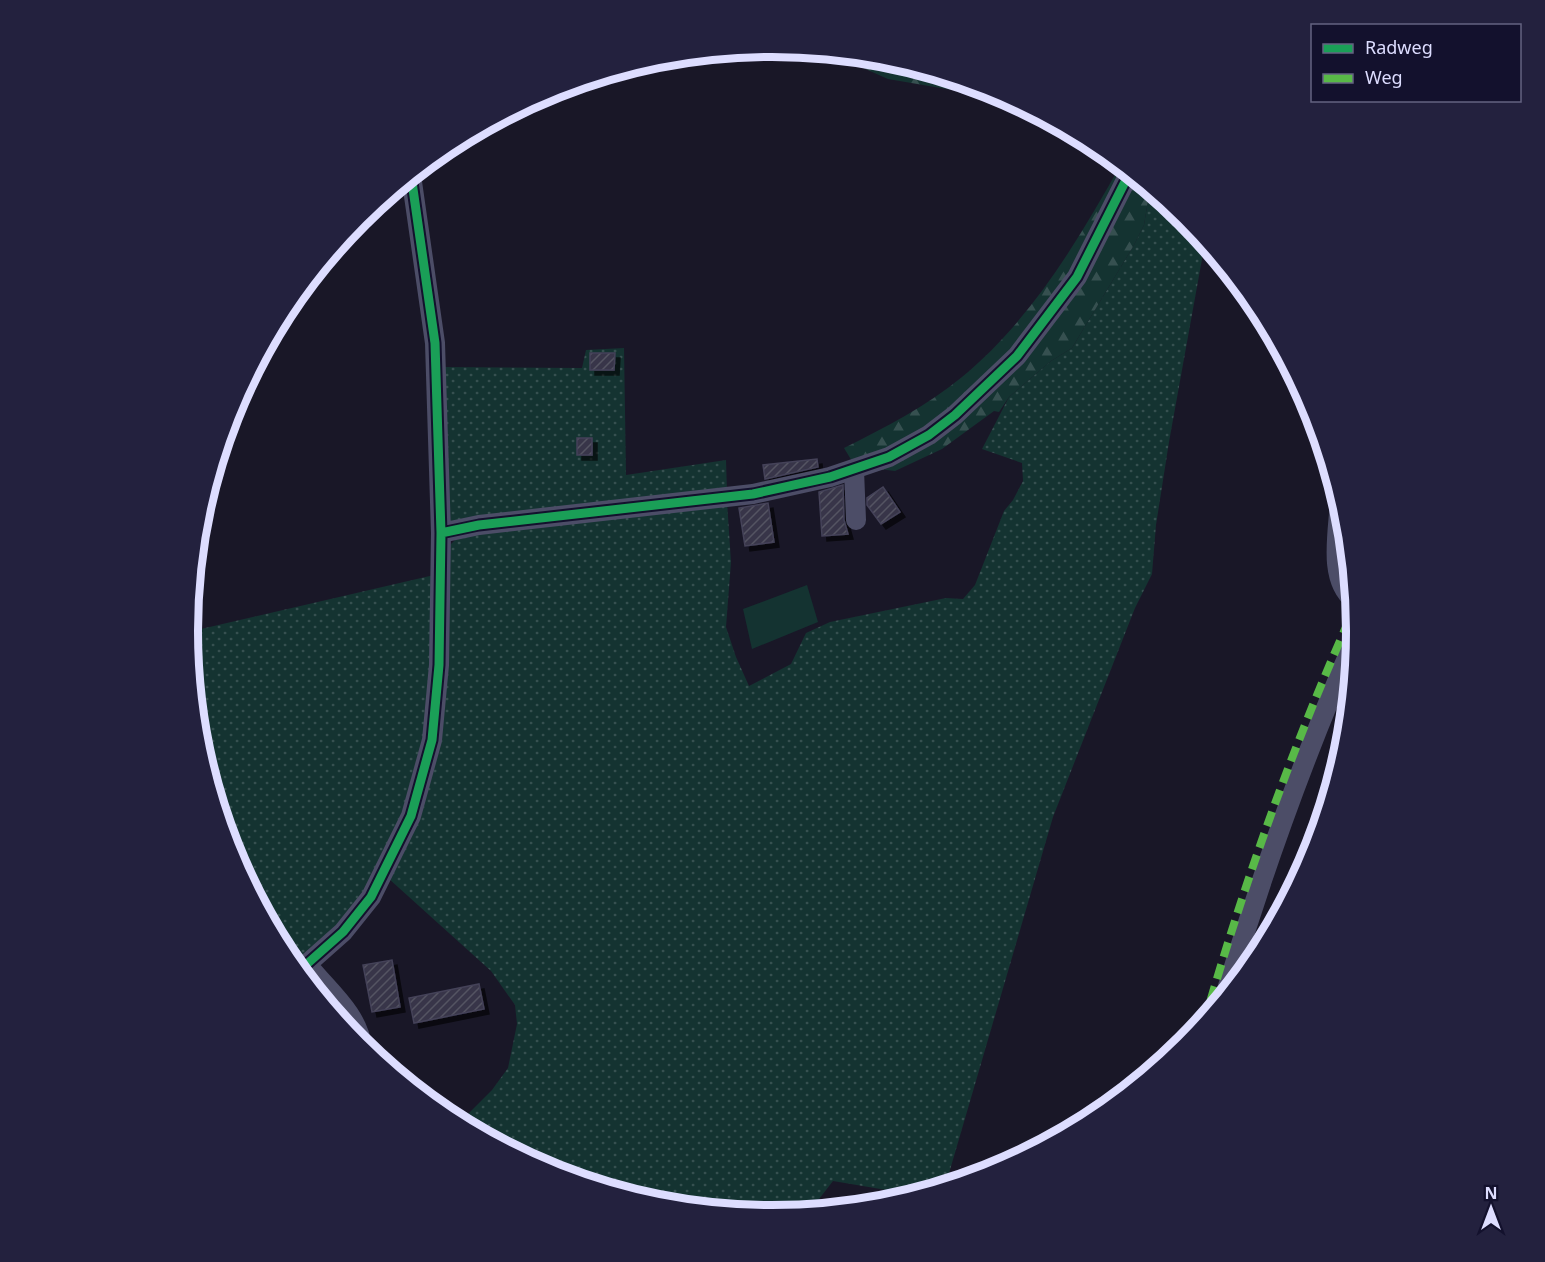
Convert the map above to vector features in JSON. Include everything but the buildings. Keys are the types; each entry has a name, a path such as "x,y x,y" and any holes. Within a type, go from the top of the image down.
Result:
{"street":[{"path":"441,533 479,525 753,494 854,470 889,457 929,435 955,415 1017,356 1077,277 1095,246 1126,179"},
{"path":"306,965 344,932 371,897 400,842 420,791 432,740 437,699 441,533 435,343 412,184"},
{"path":"854,470 856,520"},
{"path":"1339,540 1338,573 1345,592"},
{"path":"1232,975 1286,809 1315,731 1345,662"},
{"path":"327,992 351,1016 359,1028"}],"green space":[{"path":"851,63 921,77 970,92 964,92 888,79"},
{"path":"1116,172 1149,197 1144,225 1134,245 1072,348 1051,361 1009,397 999,412 994,411 942,449 895,471 855,466 844,448 934,398 987,355 1031,305 1088,222"},
{"path":"1149,197 1203,252 1169,442 1156,525 1152,574 1135,608 1053,817 948,1178 895,1191 833,1181 816,1203 810,1204 735,1204 698,1200 661,1194 588,1175 519,1146 466,1116 492,1090 508,1068 517,1024 515,1005 491,971 388,878 411,831 448,547 459,536 727,501 731,562 726,627 749,686 791,664 806,633 830,622 946,598 963,599 975,585 1004,511 1023,481 1022,463 982,449 1009,397 1051,361 1072,348 1144,225"},
{"path":"624,348 626,475 726,460 727,492 454,524 445,519 441,367 582,368 586,350"},
{"path":"434,575 428,729 409,807 376,876 344,919 303,961 275,918 258,885 229,816 218,780 203,706 198,630"},
{"path":"807,585 818,622 752,649 743,609"}],"marked path":[{"path":"1211,1001 1236,917 1272,812 1311,709 1346,628"}],"cycle path":[{"path":"441,533 479,525 753,494 830,477 889,457 929,435 955,415 1017,356 1077,277 1126,179"},
{"path":"306,965 343,932 371,897 411,816 432,740 439,665 441,533 435,343 412,184"}]}
